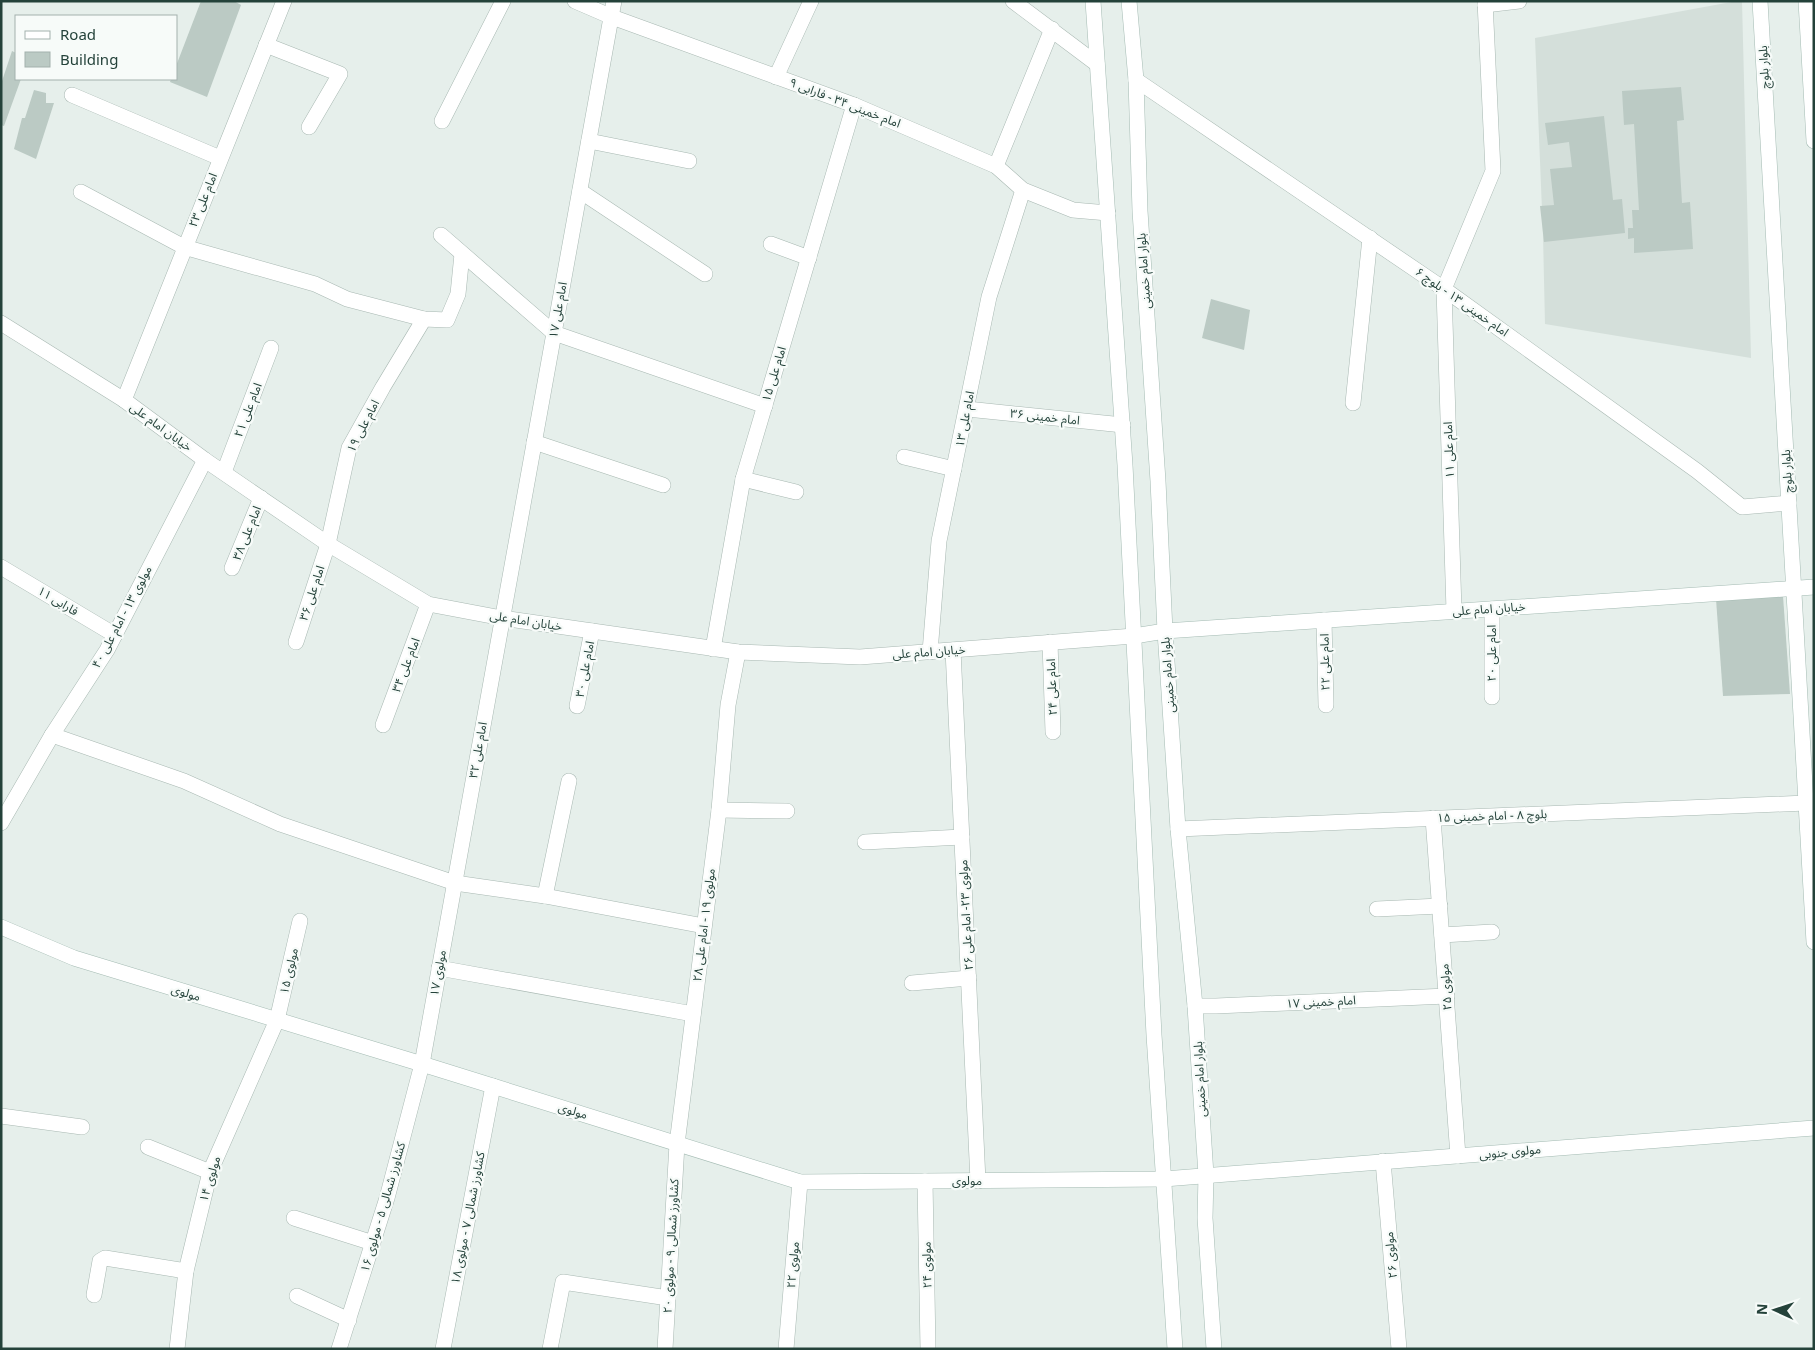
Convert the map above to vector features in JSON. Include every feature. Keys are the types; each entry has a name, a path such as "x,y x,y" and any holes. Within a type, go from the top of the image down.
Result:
{"street":[{"name":"امام علی ۲۳","path":"124,400 284,1"},
{"path":"442,121 504,1"},
{"name":"امام خمینی ۳۴ - فارابی ۹","path":"575,1 612,17 854,105 996,166 1023,190 1073,210 1108,213"},
{"name":"امام علی ۱۷","path":"502,618 614,1"},
{"path":"776,77 811,1"},
{"path":"1013,1 1098,64"},
{"path":"1093,1 1122,425 1154,1035 1175,1349"},
{"name":"بلوار امام خمینی","path":"1128,1 1136,80 1140,211 1158,481 1165,630 1178,829 1195,1006 1206,1175 1205,1218 1214,1349"},
{"path":"1444,289 1493,171 1485,3 1519,1"},
{"name":"بلوار بلوچ","path":"1760,1 1814,942"},
{"path":"1806,1 1811,33 1814,141"},
{"path":"996,166 1052,29"},
{"path":"266,45 340,74 309,127"},
{"name":"امام خمینی ۱۳ - بلوچ ۶","path":"1136,80 1444,289 1697,471 1742,507 1789,503"},
{"path":"72,95 220,158"},
{"name":"امام علی ۱۵","path":"713,649 743,479 854,105"},
{"path":"589,141 688,160"},
{"name":"امام علی ۱۳","path":"930,652 939,541 989,297 1023,190"},
{"path":"580,191 705,274"},
{"path":"81,192 184,247 315,284 347,299 424,319 447,320 458,294 462,254"},
{"path":"441,235 554,332 765,406"},
{"path":"1353,403 1370,238"},
{"path":"771,244 809,258"},
{"name":"امام علی ۱۱","path":"1444,289 1454,611"},
{"name":"امام علی ۱۹","path":"328,544 349,448 424,319"},
{"name":"خیابان امام علی","path":"1,323 124,400 205,460 328,544 428,604 502,618 713,649 738,652 860,657 1134,636 1165,630 1814,587"},
{"name":"امام علی ۲۱","path":"224,472 271,348"},
{"name":"امام خمینی ۳۶","path":"967,409 1122,425"},
{"path":"534,442 663,485"},
{"path":"904,457 954,469"},
{"name":"مولوی ۱۳ - امام علی ۴۰","path":"1,822 115,636 205,460"},
{"path":"743,479 796,492"},
{"name":"امام علی ۳۸","path":"232,568 261,498"},
{"name":"امام علی ۳۶","path":"296,642 328,544"},
{"name":"فارابی ۱۱","path":"1,567 115,636"},
{"name":"امام علی ۳۴","path":"383,725 428,604"},
{"name":"امام علی ۲۰","path":"1492,609 1492,697"},
{"name":"امام علی ۳۲","path":"454,882 502,618"},
{"name":"امام علی ۲۲","path":"1324,620 1326,705"},
{"name":"امام علی ۳۰","path":"577,706 592,631"},
{"name":"امام علی ۲۴","path":"1050,642 1053,732"},
{"name":"مولوی ۲۳- امام علی ۲۶","path":"953,650 978,1181"},
{"name":"مولوی ۱۹ - امام علی ۲۸","path":"677,1144 719,810 728,705 738,652"},
{"path":"52,736 184,781 280,824 454,882 545,896 704,926"},
{"path":"545,896 569,781"},
{"name":"بلوچ ۸ - امام خمینی ۱۵","path":"1178,829 1806,803"},
{"path":"719,810 787,811"},
{"name":"مولوی ۲۵","path":"1433,818 1458,1156"},
{"path":"865,842 962,837"},
{"name":"مولوی ۱۷","path":"422,1064 454,882"},
{"path":"1377,909 1440,906"},
{"name":"مولوی ۱۵","path":"278,1020 300,921"},
{"name":"مولوی","path":"1,927 74,958 800,1182 1164,1179 1206,1175"},
{"path":"1442,935 1492,932"},
{"path":"439,968 693,1014"},
{"path":"912,983 969,978"},
{"name":"امام خمینی ۱۷","path":"1195,1006 1446,996"},
{"name":"مولوی ۱۴","path":"177,1349 186,1271 210,1172 278,1020"},
{"name":"کشاورز شمالی ۵ - مولوی ۱۶","path":"340,1349 388,1198 422,1064"},
{"name":"کشاورز شمالی ۷ - مولوی ۱۸","path":"443,1349 493,1086"},
{"path":"1,1116 82,1127"},
{"name":"مولوی جنوبی","path":"1206,1175 1814,1128"},
{"name":"کشاورز شمالی ۹ - مولوی ۲۰","path":"665,1349 677,1144"},
{"path":"148,1147 210,1172"},
{"name":"مولوی ۲۶","path":"1383,1161 1399,1349"},
{"name":"مولوی ۲۴","path":"925,1181 928,1349"},
{"name":"مولوی ۲۲","path":"786,1349 800,1182"},
{"path":"294,1218 373,1243"},
{"path":"94,1295 100,1261 106,1258 186,1271"},
{"path":"550,1349 563,1282 668,1298"},
{"path":"297,1296 349,1320"}],"shaded area":[{"path":"1742,1 1751,358 1545,324 1535,38"}],"building":[{"path":"201,1 234,1 241,5 207,97 170,82 171,80 178,80 178,61"},
{"path":"12,51 15,52 15,80 21,80 4,126 1,125 1,84"},
{"path":"1681,87 1684,120 1677,121 1682,203 1690,202 1693,249 1634,253 1634,238 1628,239 1628,228 1633,228 1632,210 1639,210 1634,124 1624,125 1622,91"},
{"path":"34,90 46,93 46,103 54,103 36,159 14,149 22,118 25,118"},
{"path":"1604,116 1613,200 1622,199 1625,233 1544,242 1540,206 1554,205 1550,169 1572,167 1569,142 1548,145 1545,123"},
{"path":"1211,299 1250,310 1244,350 1202,338"},
{"path":"1783,596 1790,694 1723,696 1716,599"}]}
